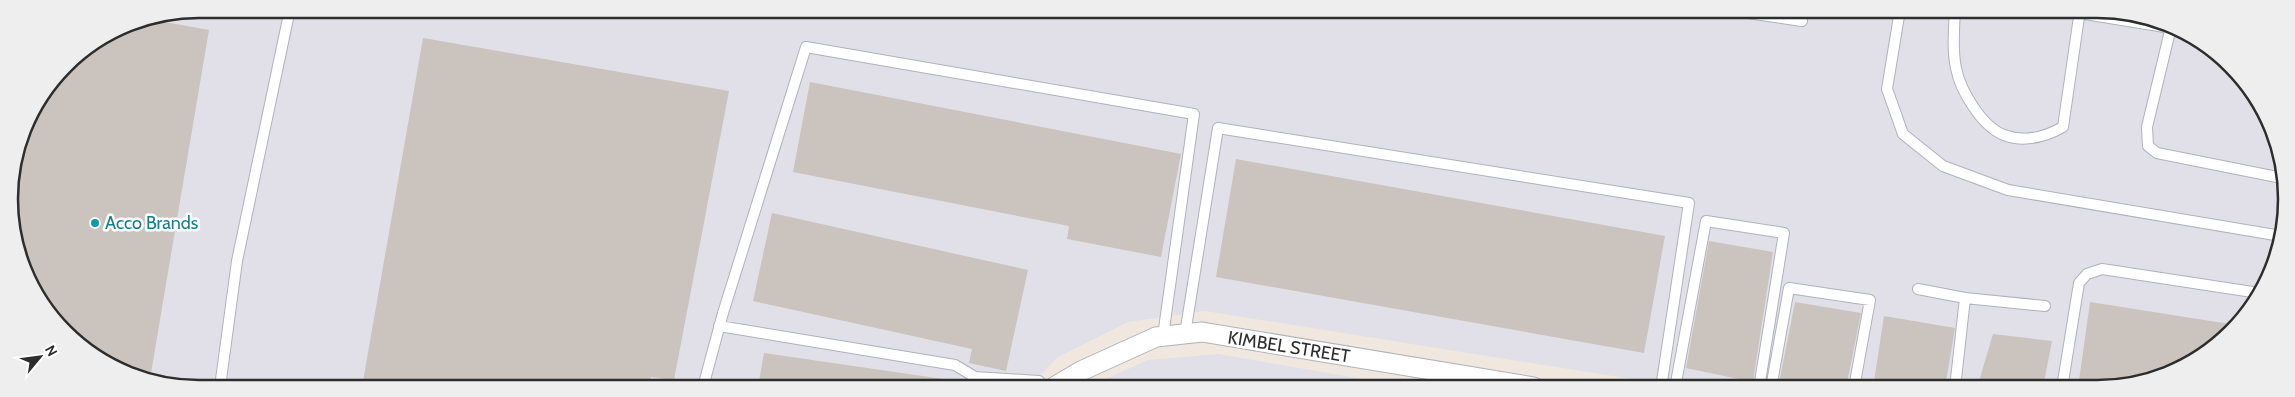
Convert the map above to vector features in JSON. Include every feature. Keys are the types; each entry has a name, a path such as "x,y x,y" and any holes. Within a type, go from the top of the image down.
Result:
{"street":[{"name":"KIMBEL STREET","path":"1057,380 1156,337 1202,332 1487,380"}],"lane":[{"path":"221,380 237,261 288,18"},
{"path":"1782,18 1802,21"},
{"path":"1899,18 1887,89 1903,134 1943,166 2008,190 2274,235"},
{"path":"1955,18 1956,68 1966,97 1983,119 2003,135 2027,139 2047,136 2063,127 2076,18"},
{"path":"2172,34 2147,127 2148,146 2157,153 2276,177"},
{"path":"705,380 719,326 806,47 1194,114 1163,336"},
{"path":"1185,334 1218,128 1689,203 1662,380"},
{"path":"1676,380 1706,221 1784,233 1760,380"},
{"path":"2063,380 2079,283 2087,274 2102,269 2251,292"},
{"path":"1772,380 1789,288 1870,300 1855,380"},
{"path":"1918,289 1965,298 2045,306"},
{"path":"1956,380 1965,298"},
{"path":"719,326 955,365 971,380"}],"shaded area":[{"path":"187,18 2108,18 2132,21 2166,31 2197,48 2216,62 2240,88 2259,118 2268,140 2276,175 2278,198 2276,222 2268,257 2259,279 2240,309 2216,335 2177,361 2155,370 2120,378 2096,380 1638,380 1205,311 1128,322 1058,357 1036,380 198,380 163,376 129,366 98,349 79,335 62,318 48,299 31,268 21,234 18,187 21,163 27,140 36,118 55,88 79,62 98,48 129,31 163,21"},
{"path":"1218,354 1368,380 1104,380 1148,360"}],"building":[{"name":"Acco Brands","path":"161,21 209,30 151,373 118,361 88,342 62,318 48,299 31,268 21,234 18,187 21,163 31,129 48,98 62,79 88,55 118,36 140,27"},
{"path":"423,38 729,91 674,380 651,377 650,380 363,380"},
{"path":"810,82 1181,154 1161,257 1067,239 1069,226 793,172"},
{"path":"1236,159 1665,236 1644,353 1216,277"},
{"path":"772,213 1028,270 1006,371 969,363 972,349 753,301"},
{"path":"1709,241 1773,252 1753,380 1743,380 1686,368"},
{"path":"1795,302 1861,313 1848,380 1780,380"},
{"path":"2090,302 2227,324 2216,335 2197,349 2166,366 2120,378 2079,380"},
{"path":"1884,316 1955,328 1946,380 1874,380"},
{"path":"1993,334 2052,341 2045,380 1979,380"},
{"path":"764,353 943,379 943,380 759,380"}],"place":[{"name":"Acco Brands","path":"95,223"}]}
